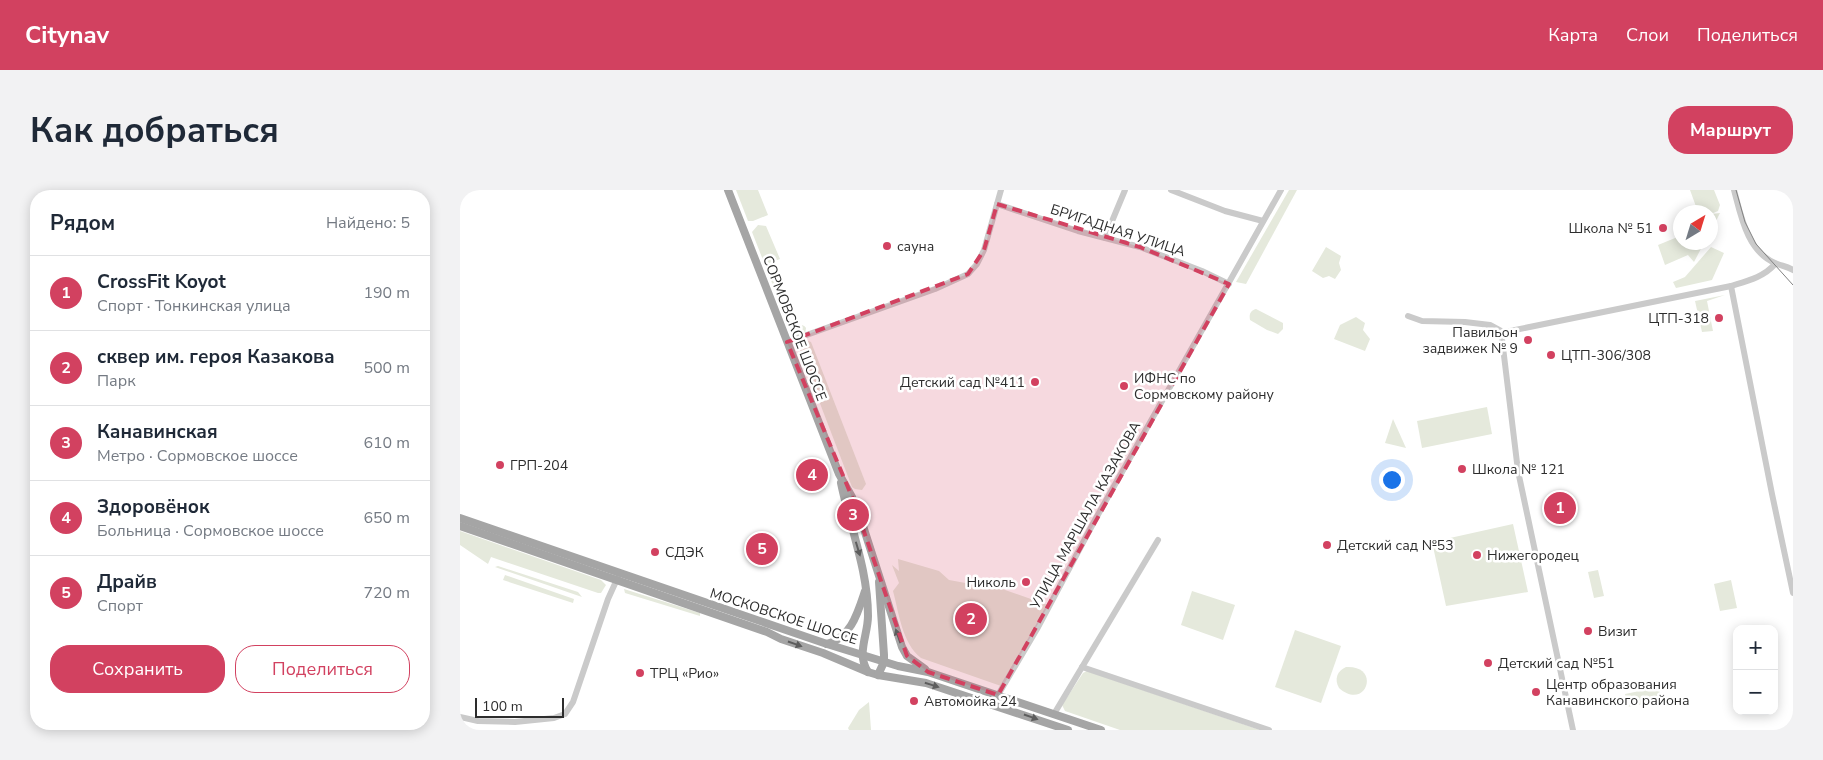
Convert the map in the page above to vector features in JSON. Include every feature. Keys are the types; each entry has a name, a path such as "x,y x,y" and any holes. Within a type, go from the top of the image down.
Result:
{"main road":[{"name":"СОРМОВСКОЕ ШОССЕ","path":"728,190 839,474 857,512 902,647 907,656 928,672"},
{"name":"СОРМОВСКОЕ ШОССЕ","path":"839,474 846,510 860,557 866,590 868,617 862,664 868,672"},
{"name":"МОСКОВСКОЕ ШОССЕ","path":"460,518 767,632 781,639 823,653 868,672 926,683 1068,730"},
{"name":"МОСКОВСКОЕ ШОССЕ","path":"460,526 884,662 928,672 1101,730"},
{"name":"СОРМОВСКОЕ ШОССЕ","path":"879,578 884,662"},
{"path":"827,644 836,642 845,634 866,590"},
{"path":"878,675 884,662"}],"street":[{"path":"787,342 935,289 968,274 977,264 984,250 1002,190"},
{"path":"1105,238 1126,190"},
{"path":"1171,190 1225,211 1263,221"},
{"name":"УЛИЦА МАРШАЛА КАЗАКОВА","path":"998,695 1037,629 1095,520 1281,190"},
{"path":"1734,190 1751,243 1767,259 1793,270"},
{"name":"БРИГАДНАЯ УЛИЦА","path":"997,204 1078,231 1140,247 1229,284"},
{"path":"1408,316 1422,322 1465,322 1490,325 1501,330 1510,331 1731,286 1755,278 1770,270 1775,264"},
{"path":"1731,286 1771,492 1793,593"},
{"path":"1501,330 1518,471 1574,730"},
{"path":"1054,714 1158,540"},
{"path":"460,717 478,722 515,722 554,718 565,714 573,702 618,576"},
{"path":"1082,667 1269,730"}],"highlighted area":[{"path":"997,204 1140,247 1229,284 998,695 928,672 907,656 852,497 787,342 968,274 984,250"}],"shaded area":[{"path":"736,190 758,190 768,215 748,221"},
{"path":"1289,190 1297,190 1246,284 1236,282"},
{"path":"1690,190 1714,190 1720,205 1718,211 1718,205 1695,205"},
{"path":"758,225 766,226 780,259 767,264 791,328 803,325 806,328 805,334 793,336 792,334 752,232"},
{"path":"1673,239 1673,250 1700,250 1694,262 1688,255 1665,265 1658,245"},
{"path":"1326,247 1341,256 1339,263 1341,270 1335,279 1329,276 1323,278 1312,271"},
{"path":"1708,250 1718,250 1724,253 1712,280 1676,288 1673,282 1685,277"},
{"path":"1725,295 1707,301 1713,331 1702,332 1695,301"},
{"path":"1256,309 1283,323 1283,329 1278,334 1250,320 1250,313"},
{"path":"1356,317 1365,323 1363,330 1370,339 1365,351 1334,339 1340,325"},
{"path":"806,340 811,342 866,484 862,490 852,487 798,346"},
{"path":"1487,407 1492,434 1422,448 1417,421"},
{"path":"1393,419 1406,448 1385,443"},
{"name":"Нижегородец","path":"1513,524 1528,592 1446,606 1432,542"},
{"path":"460,531 601,580 606,585 601,593 598,593 491,557 488,564 460,545"},
{"path":"898,559 939,571 949,580 982,586 985,583 1048,605 1001,686 921,658 915,652 905,636 893,591 899,583 892,565 899,571"},
{"path":"498,566 578,592 582,597 495,567"},
{"path":"1598,570 1604,596 1594,598 1588,572"},
{"path":"505,575 574,599 573,603 503,580"},
{"path":"1731,580 1737,608 1720,611 1714,584"},
{"path":"624,589 700,613 700,616 625,593"},
{"path":"1192,591 1235,605 1223,640 1181,625"},
{"path":"1295,630 1341,646 1321,703 1275,687"},
{"path":"1346,667 1357,668 1364,673 1367,679 1363,691 1357,695 1349,694 1337,685 1337,676"},
{"path":"1087,671 1260,730 1120,730 1065,711 1062,705 1083,673"},
{"path":"1659,687 1661,701 1627,707 1625,694"},
{"path":"869,702 871,730 849,730 848,728 859,710"}],"tram line":[{"path":"1736,190 1745,222 1756,244 1793,285"}],"place":[{"name":"Школа № 51","path":"1663,228"},
{"name":"сауна","path":"887,246"},
{"name":"ЦТП-318","path":"1719,318"},
{"name":"Павильон задвижек № 9","path":"1528,340"},
{"name":"ЦТП-306/308","path":"1551,355"},
{"name":"Детский сад №411","path":"1035,382"},
{"name":"ИФНС по Сормовскому району","path":"1124,386"},
{"name":"ГРП-204","path":"500,465"},
{"name":"Школа № 121","path":"1462,469"},
{"name":"Здоровёнок","path":"812,475"},
{"name":"CrossFit Koyot","path":"1560,508"},
{"name":"Канавинская","path":"853,515"},
{"name":"Детский сад №53","path":"1327,545"},
{"name":"Драйв","path":"762,549"},
{"name":"СДЭК","path":"655,552"},
{"name":"Нижегородец","path":"1477,555"},
{"name":"Николь","path":"1026,582"},
{"name":"сквер им. героя Казакова","path":"971,619"},
{"name":"Визит","path":"1588,631"},
{"name":"Детский сад №51","path":"1488,663"},
{"name":"ТРЦ «Рио»","path":"640,673"},
{"name":"Центр образования Канавинского района","path":"1536,692"},
{"name":"Автомойка 24","path":"914,701"}]}
